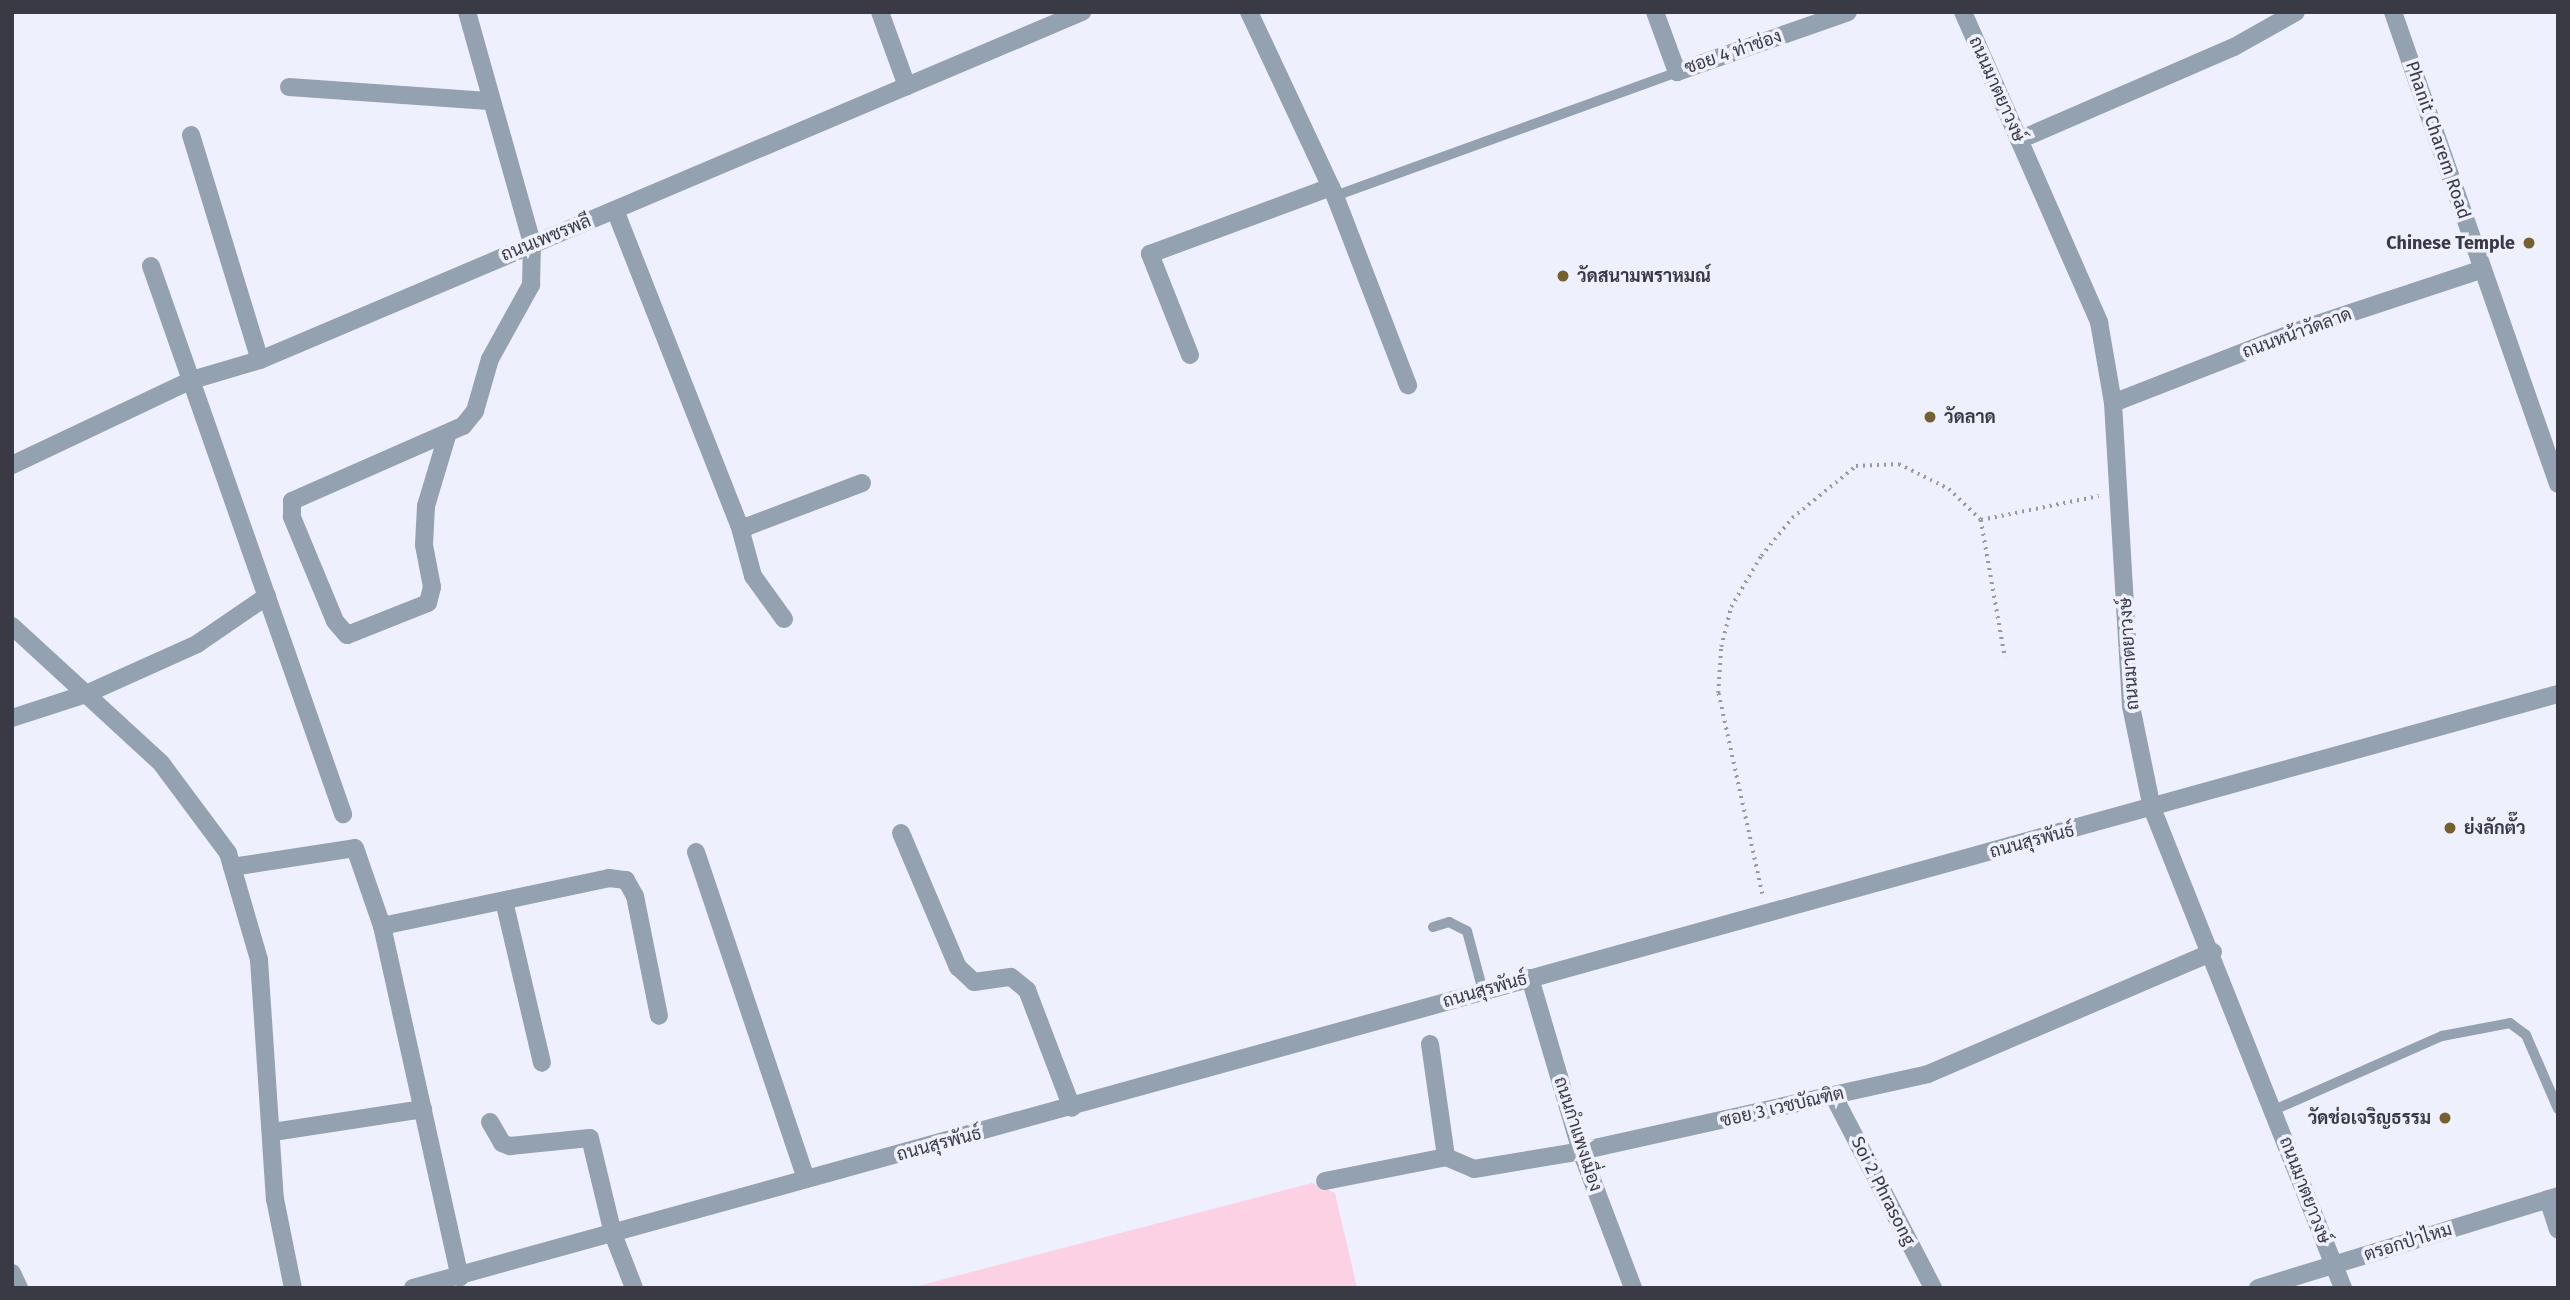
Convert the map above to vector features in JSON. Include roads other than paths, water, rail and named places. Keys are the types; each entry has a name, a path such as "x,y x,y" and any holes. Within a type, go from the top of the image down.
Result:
{"street":[{"path":"447,436 426,506 424,545 432,587 428,603 347,635 335,621 292,517 292,501 447,436 475,411 490,359 528,295 532,243 489,101 467,12"},
{"path":"880,12 907,86"},
{"name":"ถนนเพชรพลี","path":"12,465 192,380 260,360 1082,12"},
{"path":"1250,12 1333,191 1408,385"},
{"name":"ซอย 4 ท่าช่อง","path":"1655,12 1677,72 1848,12"},
{"name":"ถนนมาตยาวงษ์","path":"1963,12 2099,321 2113,403 2131,706 2152,808 2213,952 2343,1288"},
{"path":"2019,140 2234,47 2296,12"},
{"name":"Phanit Charem Road","path":"2393,12 2558,484"},
{"path":"289,87 489,101"},
{"path":"191,135 260,360"},
{"path":"1190,355 1150,254 1333,191"},
{"path":"615,210 739,524 753,576 784,620"},
{"path":"151,265 343,814"},
{"name":"ถนนหน้าวัดลาด","path":"2113,403 2311,326 2483,269"},
{"path":"739,524 746,527 862,483"},
{"path":"12,718 86,694 208,638 267,596"},
{"path":"12,626 161,763 228,853 259,961 273,1132 275,1199 293,1288"},
{"name":"ถนนสุรพันธ์","path":"413,1288 1072,1108 1483,990 2152,808 2558,694"},
{"path":"901,833 958,967 974,982 1011,977 1027,990 1072,1108"},
{"path":"232,867 355,848 382,926 460,1277"},
{"path":"696,852 806,1179"},
{"path":"382,926 609,878 626,880 635,896 659,1016"},
{"path":"504,901 542,1063"},
{"name":"ซอย 3 เวชบัณฑิต","path":"1446,1157 1474,1169 1581,1152 1928,1074 2213,952"},
{"name":"ถนนกำแพงเมี่อง","path":"1530,978 1581,1152 1633,1288"},
{"path":"1325,1181 1446,1157 1430,1044"},
{"name":"Soi 2 Phrasong","path":"1833,1095 1933,1288"},
{"path":"273,1132 423,1109"},
{"path":"490,1122 502,1143 510,1146 587,1135 613,1234 634,1288"},
{"path":"2553,1198 2558,1229"},
{"name":"ตรอกป่าไหม","path":"2258,1288 2553,1198"},
{"path":"12,1273 19,1288"}],"lane":[{"path":"1333,191 1677,72"},
{"path":"1433,927 1449,922 1467,931 1483,990"},
{"path":"2274,1110 2442,1036 2510,1023 2526,1035 2558,1108"}],"place":[{"name":"Chinese Temple","path":"2529,243"},
{"name":"วัดสนามพราหมณ์","path":"1563,276"},
{"name":"วัดลาด","path":"1930,417"},
{"name":"ย่งลักตั๊ว","path":"2450,828"},
{"name":"วัดช่อเจริญธรรม","path":"2445,1118"}]}
